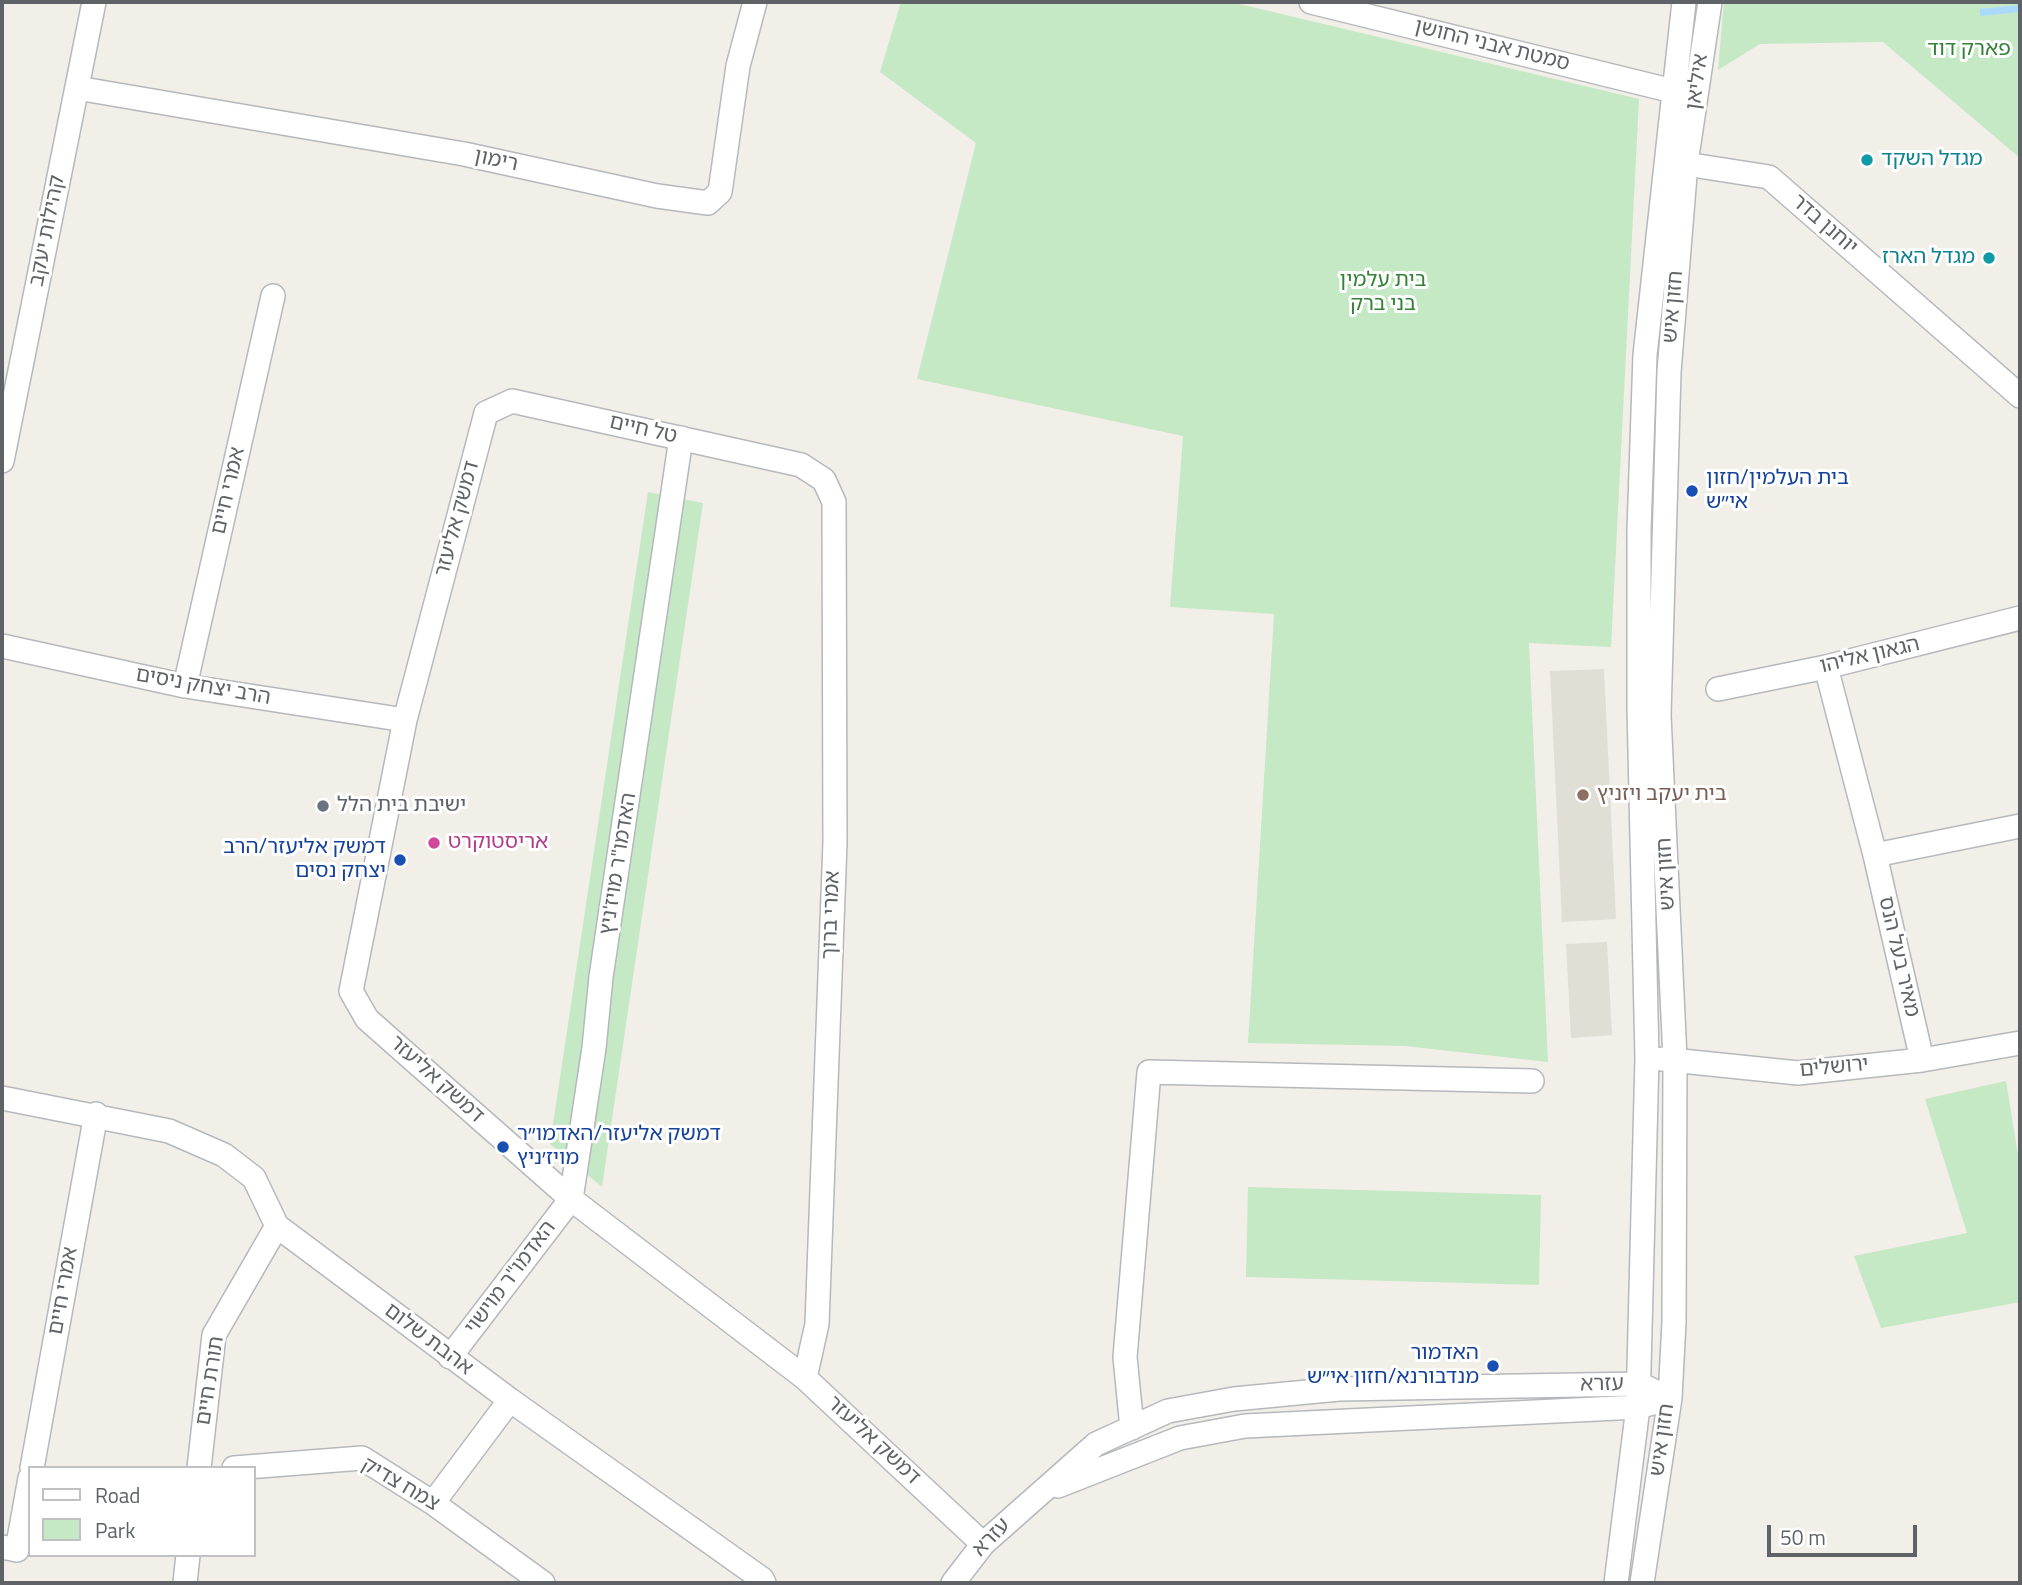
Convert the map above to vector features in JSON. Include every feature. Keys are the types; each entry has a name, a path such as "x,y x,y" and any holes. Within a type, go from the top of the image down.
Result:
{"street":[{"name":"קהילות יעקב","path":"2,461 94,2"},
{"name":"רימון","path":"77,88 464,154 657,196 708,203 720,192 738,66 755,2"},
{"name":"סמטת אבני החושן","path":"1311,2 1673,91"},
{"name":"איליאן","path":"1676,162 1673,91 1684,2"},
{"name":"איליאן","path":"1676,162 1710,2"},
{"name":"יוחנן בדר","path":"1676,162 1769,177 2020,396"},
{"name":"חזון איש","path":"1616,1583 1639,1396 1647,1058 1639,706 1639,530 1645,355 1676,162"},
{"name":"חזון איש","path":"1642,1583 1670,1398 1674,1322 1675,1059 1659,715 1676,162"},
{"name":"אמרי חיים","path":"185,686 273,296"},
{"name":"טל חיים","path":"486,413 512,401 801,465"},
{"name":"דמשק אליעזר","path":"486,413 405,720 351,991 367,1019 571,1199 805,1378 984,1544"},
{"name":"האדמו\"ר מויז'ניץ","path":"571,1199 681,438"},
{"name":"אמרי ברוך","path":"801,465 824,480 834,502 835,842 817,1324 805,1378"},
{"name":"הגאון אליהו","path":"1718,689 1826,667 2020,618"},
{"name":"הרב יצחק ניסים","path":"2,646 185,686 405,720"},
{"name":"מאיר בעל הנס","path":"1826,667 1875,855 1922,1060"},
{"path":"1875,855 2020,826"},
{"name":"ירושלים","path":"1647,1058 1798,1073 1922,1060 2020,1043"},
{"path":"1132,1428 1125,1357 1149,1072 1532,1081"},
{"name":"אהבת שלום","path":"2,1097 169,1131 224,1155 254,1178 277,1226 450,1357 762,1578 764,1583"},
{"name":"אמרי חיים","path":"32,1466 96,1114"},
{"name":"האדמו\"ר מוישוי","path":"450,1357 571,1199"},
{"name":"תורת חיים","path":"199,1466 214,1335 277,1226"},
{"name":"עזרא","path":"953,1583 984,1544 1035,1495 1096,1444 1168,1411 1234,1399 1339,1389 1670,1398"},
{"name":"עזרא","path":"1035,1495 1180,1438 1245,1426 1639,1396"},
{"path":"433,1503 510,1400"},
{"name":"צמח צדיק","path":"256,1466 362,1458 433,1503 543,1583"},
{"path":"9,1548 28,1485"},
{"path":"185,1583 188,1557"}],"shaded area":[{"name":"בית יעקב ויזניץ","path":"1604,669 1616,919 1562,922 1550,671"},
{"path":"1607,942 1612,1035 1571,1038 1566,944"}],"green space":[{"name":"בית עלמין בני ברק","path":"901,2 1231,2 1639,99 1611,647 1529,643 1548,1062 1405,1046 1248,1043 1274,614 1170,607 1183,436 917,379 976,143 880,72"},
{"name":"פארק דוד","path":"1724,2 2020,2 2020,158 1883,42 1760,44 1718,70"},
{"path":"648,492 703,503 602,1187 550,1144"},
{"path":"2006,1081 2020,1167 2020,1302 1881,1328 1854,1256 1967,1233 1925,1099"},
{"path":"1248,1187 1541,1195 1539,1285 1246,1277"}],"water":[{"path":"2020,5 2020,12 1980,16 1980,9"}],"place":[{"name":"מגדל השקד","path":"1867,160"},
{"name":"מגדל הארז","path":"1989,258"},
{"name":"בית העלמין/חזון אי״ש","path":"1692,491"},
{"name":"בית יעקב ויזניץ","path":"1583,795"},
{"name":"ישיבת בית הלל","path":"323,806"},
{"name":"אריסטוקרט","path":"434,843"},
{"name":"דמשק אליעזר/הרב יצחק נסים","path":"400,860"},
{"name":"דמשק אליעזר/האדמו״ר מויז׳ניץ","path":"503,1147"},
{"name":"האדמור מנדבורנא/חזון אי״ש","path":"1493,1366"}]}
